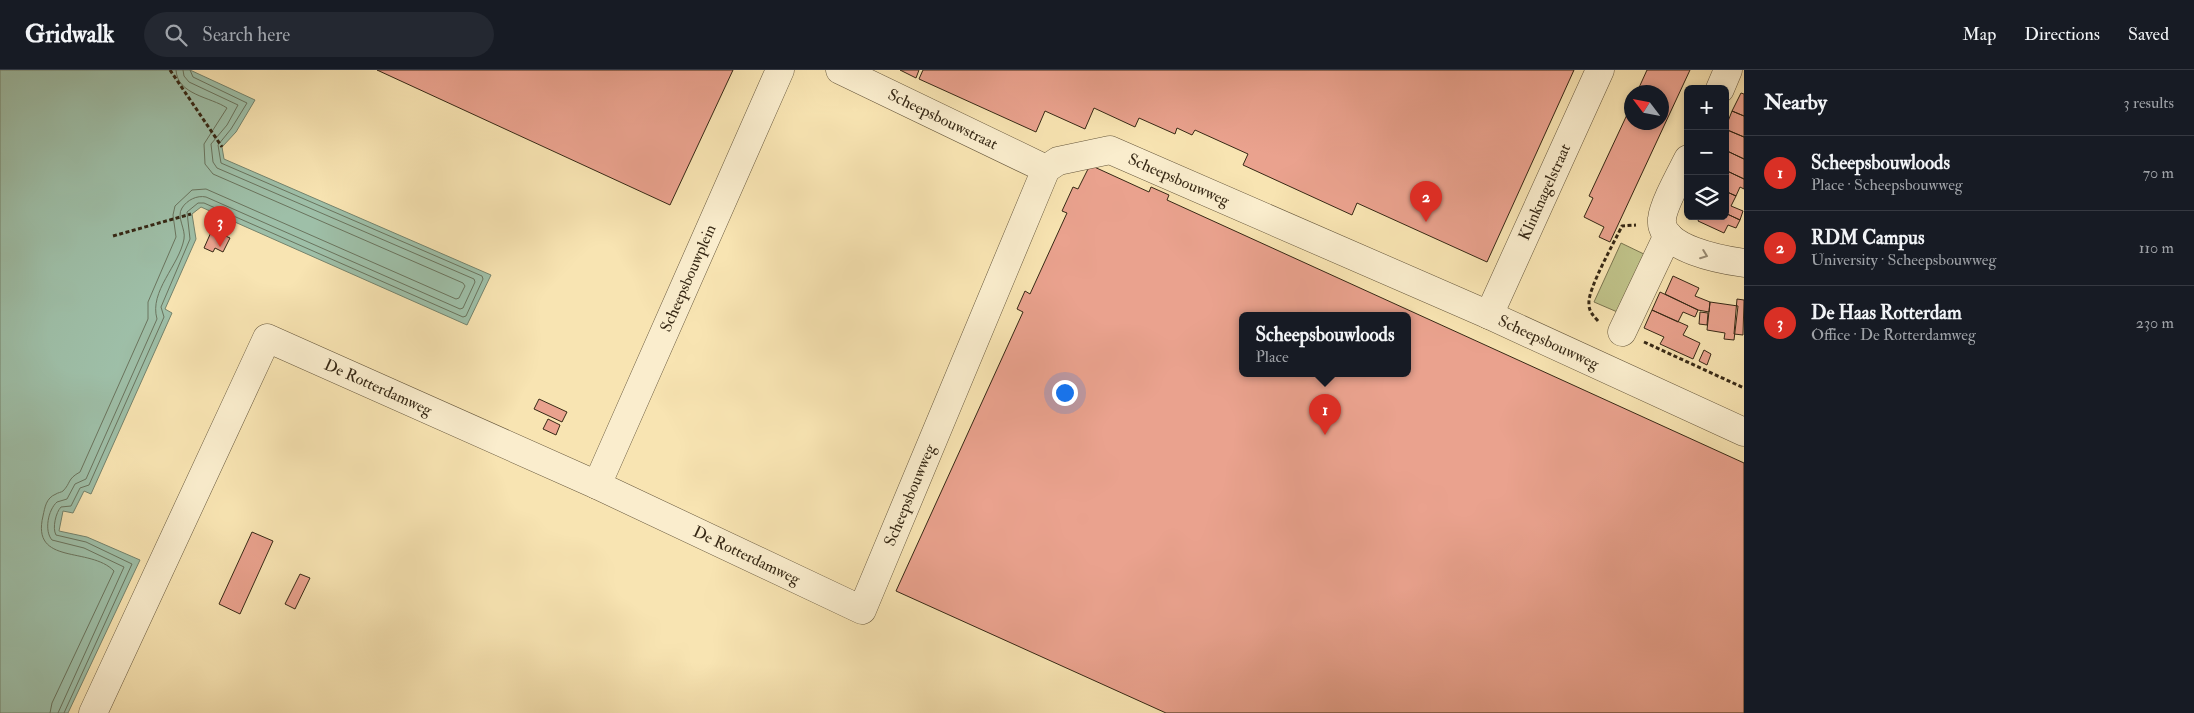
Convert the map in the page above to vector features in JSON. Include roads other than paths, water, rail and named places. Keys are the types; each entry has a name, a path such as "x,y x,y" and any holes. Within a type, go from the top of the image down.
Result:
{"street":[{"name":"Scheepsbouwplein","path":"597,485 780,70"},
{"name":"Scheepsbouwstraat","path":"840,70 1046,169"},
{"name":"Klinknagelstraat","path":"1489,315 1600,70"},
{"path":"1722,85 1728,70"},
{"name":"Scheepsbouwweg","path":"862,610 1046,169 1058,161 1110,150 1489,315 1744,432"},
{"path":"1684,168 1662,216 1661,222 1668,235 1676,242 1704,255 1744,263"},
{"path":"1622,332 1668,235"},
{"name":"De Rotterdamweg","path":"93,713 267,338 597,485 862,610"}],"water":[{"path":"0,70 190,70 255,100 236,132 222,147 224,159 491,275 467,325 201,207 192,214 196,239 165,309 172,313 91,494 84,491 73,513 63,511 59,531 87,537 140,560 68,713 0,713"}],"place":[{"name":"RDM Campus","path":"1426,222"},
{"name":"De Haas Rotterdam","path":"220,247"},
{"name":"Scheepsbouwloods","path":"1325,435"}]}
